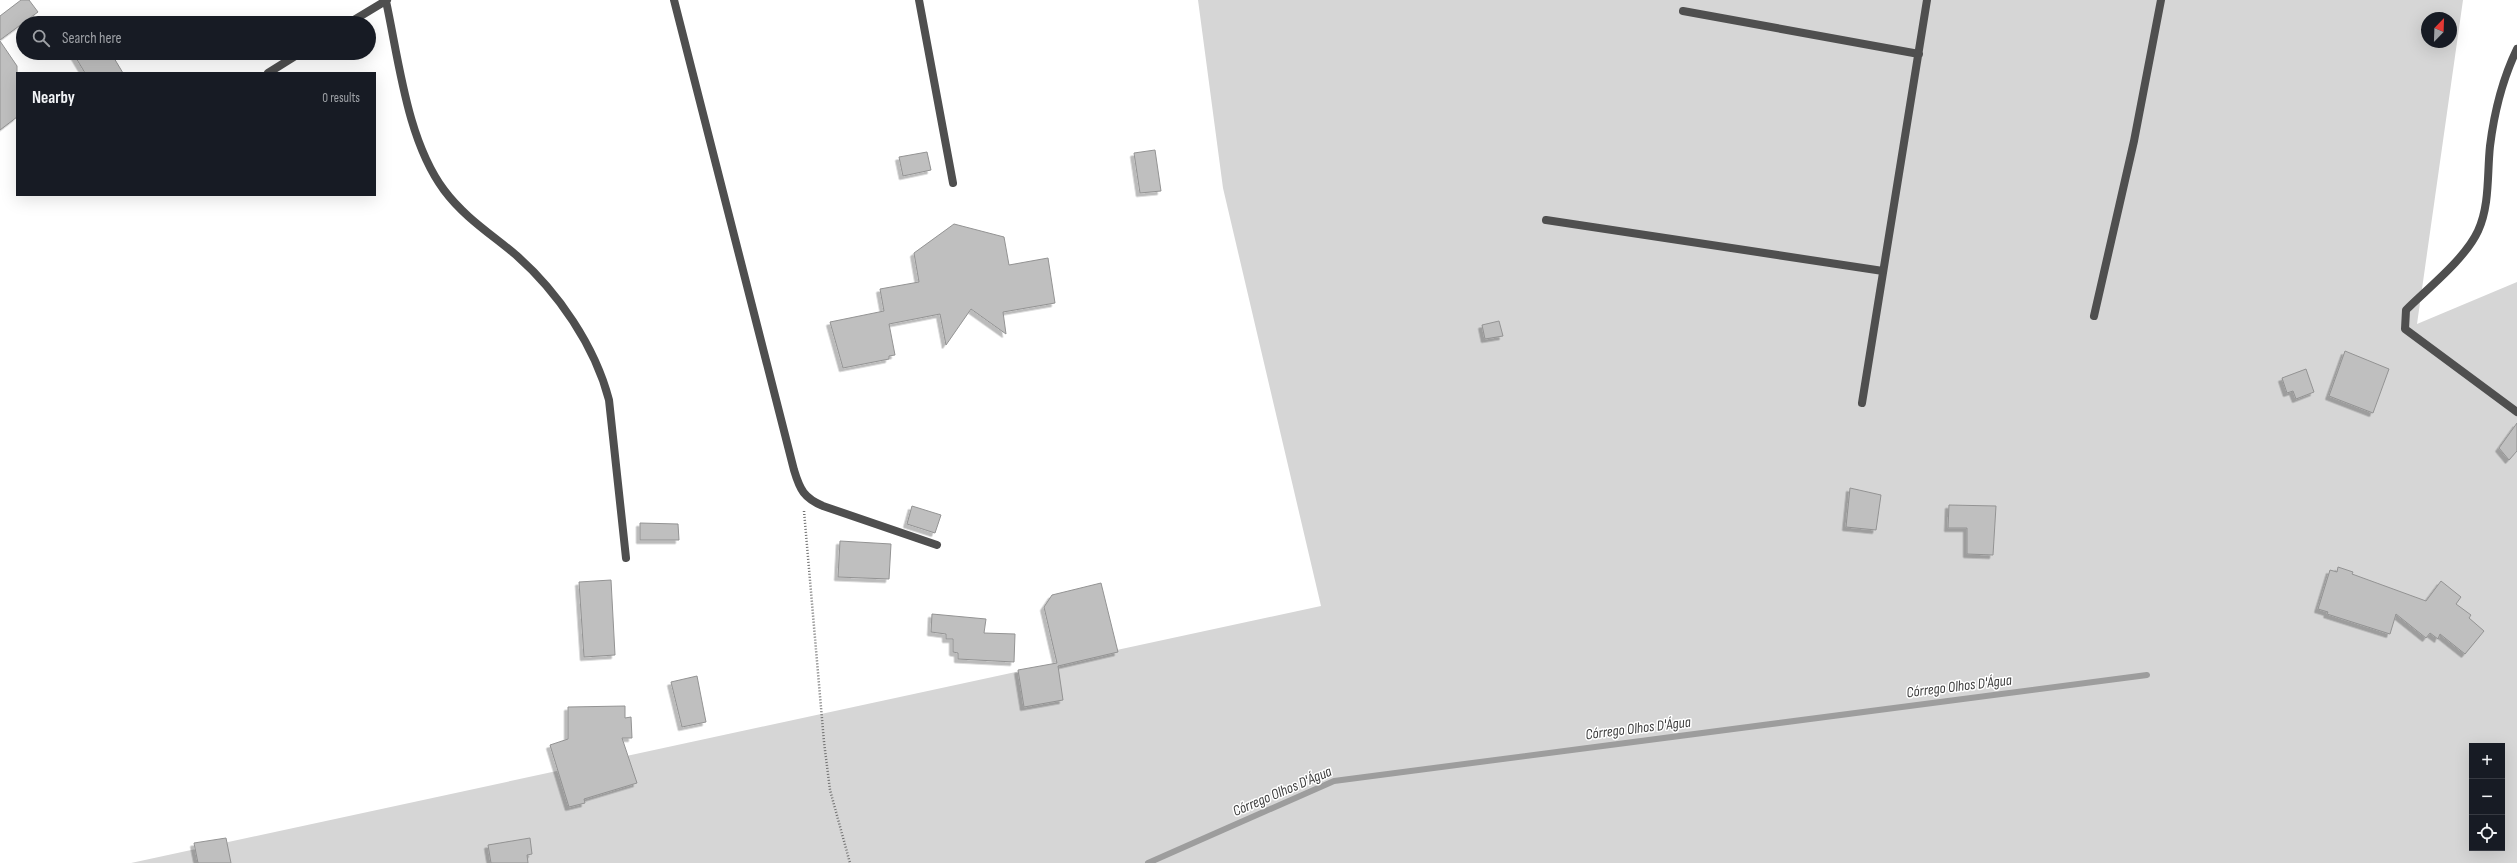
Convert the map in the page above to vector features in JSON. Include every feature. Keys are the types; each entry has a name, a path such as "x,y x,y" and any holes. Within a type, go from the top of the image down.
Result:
{"street":[{"path":"361,16 386,0 410,108 422,148 433,172 444,190 463,212 536,274 560,303 591,352 603,378 609,400 626,558"},
{"path":"674,0 794,470 803,492 808,499 823,506 937,546"},
{"path":"919,0 953,183"},
{"path":"1862,404 1927,0"},
{"path":"2094,316 2134,141 2161,0"},
{"path":"1683,11 1919,54"},
{"path":"2517,49 2500,98 2490,146 2486,201 2478,231 2463,252 2406,310 2405,329 2517,412"},
{"path":"270,72 289,60"},
{"path":"1546,220 1883,271"}],"path":[{"path":"803,492 824,742 830,790 850,863"}],"shaded area":[{"path":"1198,0 2463,0 2457,42 2457,12 2421,12 2421,48 2456,48 2417,324 2517,282 2517,863 131,863 1321,606 1223,188"}],"building":[{"path":"21,0 29,0 38,12 33,16 16,16 16,28 0,40 0,16"},
{"path":"0,41 17,66 17,72 16,118 0,130"},
{"path":"77,60 115,60 122,72 84,72"},
{"path":"1155,150 1161,191 1140,193 1134,153"},
{"path":"927,152 931,170 903,176 899,157"},
{"path":"954,224 1004,237 1009,265 1048,258 1055,303 1003,312 1006,334 971,309 946,345 940,314 889,324 895,355 889,356 889,359 843,368 830,322 884,311 880,289 919,282 914,253"},
{"path":"1499,321 1503,336 1485,339 1482,325"},
{"path":"2345,351 2389,369 2373,413 2329,396"},
{"path":"2306,369 2314,392 2296,399 2293,391 2287,393 2282,378"},
{"path":"2517,423 2517,451 2509,460 2499,448"},
{"path":"1850,488 1881,495 1876,530 1846,527"},
{"path":"1949,505 1996,506 1993,555 1967,554 1967,528 1948,528"},
{"path":"912,506 941,515 935,533 907,524"},
{"path":"640,523 678,524 679,540 640,540"},
{"path":"840,541 891,544 889,579 838,577"},
{"path":"2338,567 2353,572 2352,574 2426,601 2441,581 2461,597 2456,604 2471,615 2469,618 2484,631 2465,654 2440,634 2438,639 2430,633 2426,638 2396,614 2390,634 2327,614 2328,612 2318,609 2330,570 2337,572"},
{"path":"611,580 615,655 584,657 579,582"},
{"path":"1101,583 1118,652 1058,666 1063,700 1024,707 1018,670 1057,663 1044,607 1052,595"},
{"path":"932,614 986,619 984,633 1015,634 1014,662 958,659 958,653 953,652 953,639 946,639 946,634 931,632"},
{"path":"697,676 706,722 682,727 671,682"},
{"path":"625,706 625,718 631,717 632,738 622,738 637,783 584,799 585,803 569,807 550,745 568,739 568,707"},
{"path":"226,838 231,863 198,863 194,843"},
{"path":"530,838 532,854 527,855 528,863 491,863 488,845"}],"waterway":[{"name":"Córrego Olhos D'Água","path":"1148,863 1334,781 2147,675"}]}
